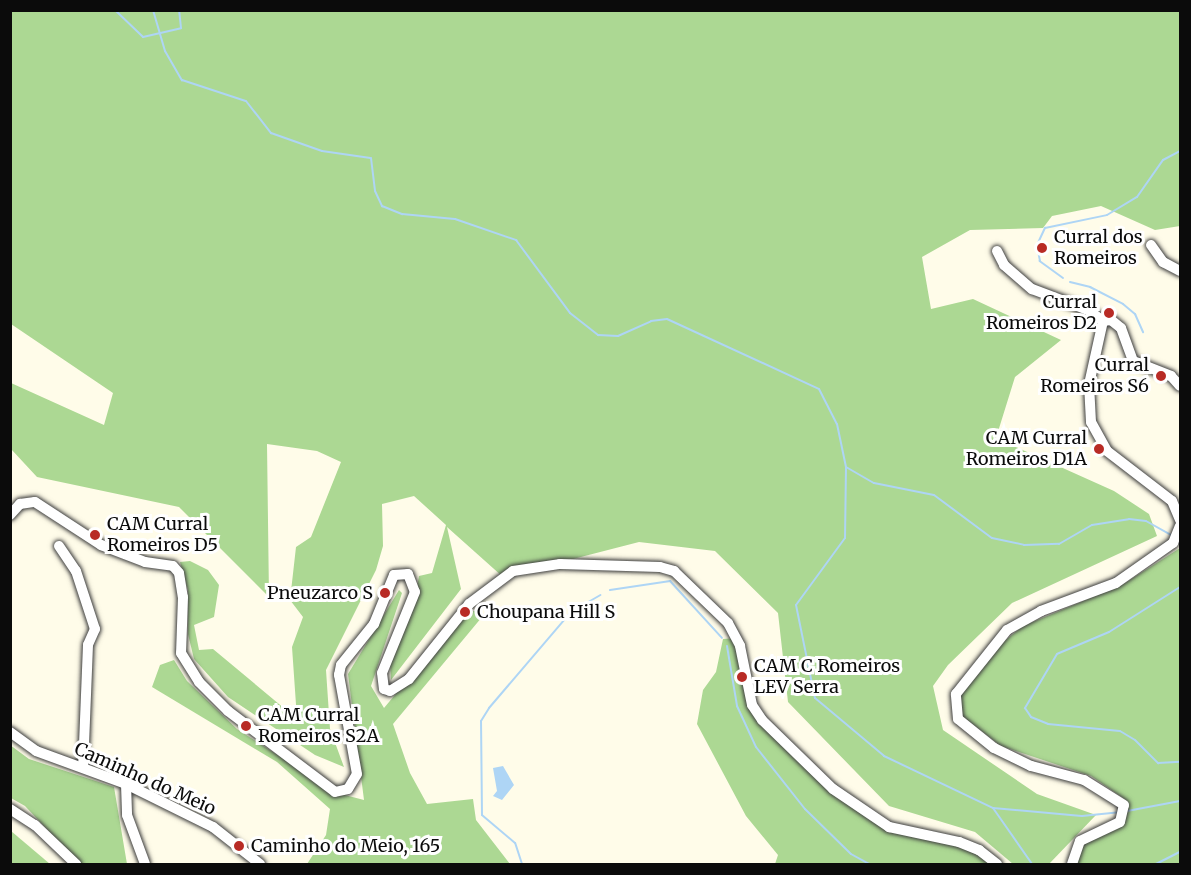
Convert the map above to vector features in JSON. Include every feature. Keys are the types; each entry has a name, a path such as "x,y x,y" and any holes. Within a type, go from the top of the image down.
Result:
{"street":[{"path":"1151,245 1162,262 1180,271"},
{"path":"997,251 1004,265 1032,289 1089,310 1103,321 1111,320 1121,328 1129,356 1142,367 1171,376 1180,386"},
{"path":"1103,321 1089,384 1091,422 1107,451 1172,501 1180,520"},
{"path":"10,515 20,504 35,502 101,545 145,562 174,566 179,573 183,597 182,653 199,682 228,711 335,792 348,789 357,774 339,675 342,665 374,624 394,575 408,574 415,592 382,673 384,689 390,691 409,679 469,604 513,571 532,567 593,564 660,567 674,571 688,581 732,630 740,646 752,705 762,720 833,789 889,827 959,842 979,850 997,864"},
{"path":"1072,864 1080,841 1115,825 1124,808 1071,775 1031,766 994,748 958,719 956,694 1007,630 1041,611 1116,583 1178,533"},
{"path":"59,546 76,571 95,628 88,645 82,766"},
{"name":"Caminho do Meio","path":"10,732 36,751 126,784 213,827 260,864"},
{"path":"126,784 127,814 145,864"},
{"path":"10,809 35,825 76,864"}],"green space":[{"path":"11,11 1180,11 1180,226 1155,230 1101,206 1052,216 1043,228 970,230 922,257 931,309 973,299 1061,340 1015,377 996,438 1114,491 1149,514 1157,536 1012,603 948,665 933,686 943,730 1037,794 1096,815 1049,864 1013,864 975,832 889,806 788,702 778,613 715,551 639,542 503,577 447,527 461,589 391,680 390,663 413,610 419,576 432,573 446,525 414,496 382,504 383,546 376,570 326,670 330,729 344,767 315,755 228,697 194,659 188,634 188,590 180,562 190,561 208,570 219,585 214,617 194,625 199,650 213,649 297,719 292,647 303,617 290,600 296,547 311,537 341,462 317,451 267,444 269,597 179,507 37,477 11,449 11,383 104,425 113,393 11,324"},
{"path":"1180,548 1180,864 1072,864 1080,841 1115,825 1126,800 1091,776 1001,746 962,716 959,693 991,652 1023,626 1122,585"},
{"path":"399,590 402,593 371,686 384,708 465,611 478,611 482,617 393,724 410,773 427,804 473,799 476,820 510,864 307,864 326,835 330,809 277,762 152,687 160,665 174,660 187,681 237,729 337,793 364,800 348,674"},
{"path":"737,638 752,705 833,788 889,827 959,842 997,864 775,864 778,855 746,816 697,724 703,690 716,672 723,639"},
{"path":"10,745 29,759 114,787 127,864 80,864 25,806 11,798"},
{"path":"11,831 50,864 11,864"}],"water":[{"path":"503,766 514,785 502,800 493,796 497,791 493,768"}],"waterway":[{"path":"115,10 143,37 181,28 179,10"},
{"path":"153,10 165,51 182,80 246,101 271,133 322,151 371,158 375,191 382,206 402,214 455,219 516,240 570,313 598,335 618,336 651,321 667,319 819,389 837,424 846,467 874,483 934,495 992,538 1024,545 1059,544 1092,525 1129,519 1146,521 1173,536"},
{"path":"1063,278 1040,261 1037,245 1045,228 1107,215 1137,197 1163,160 1180,151"},
{"path":"1070,282 1090,287 1123,304 1135,314 1143,332"},
{"path":"846,467 845,538 796,605 815,698 884,756 993,808 1032,864"},
{"path":"610,590 670,581 722,638"},
{"path":"1180,587 1109,632 1057,654 1025,708 1031,717 1048,724 1120,731 1135,740 1158,763 1180,762"},
{"path":"522,864 515,843 482,815 481,721 489,708 571,612 600,595"},
{"path":"727,646 737,706 756,747 805,809 851,854 869,864"},
{"path":"1127,811 1180,801"},
{"path":"993,808 1082,816 1119,812"},
{"path":"1156,864 1180,852"}],"place":[{"name":"Curral dos Romeiros","path":"1042,248"},
{"name":"Curral Romeiros D2","path":"1109,313"},
{"name":"Curral Romeiros S6","path":"1161,376"},
{"name":"CAM Curral Romeiros D1A","path":"1099,449"},
{"name":"CAM Curral Romeiros D5","path":"95,535"},
{"name":"Pneuzarco S","path":"385,593"},
{"name":"Choupana Hill S","path":"465,612"},
{"name":"CAM C Romeiros LEV Serra","path":"742,677"},
{"name":"CAM Curral Romeiros S2A","path":"246,726"},
{"name":"Caminho do Meio, 165","path":"239,846"}]}
